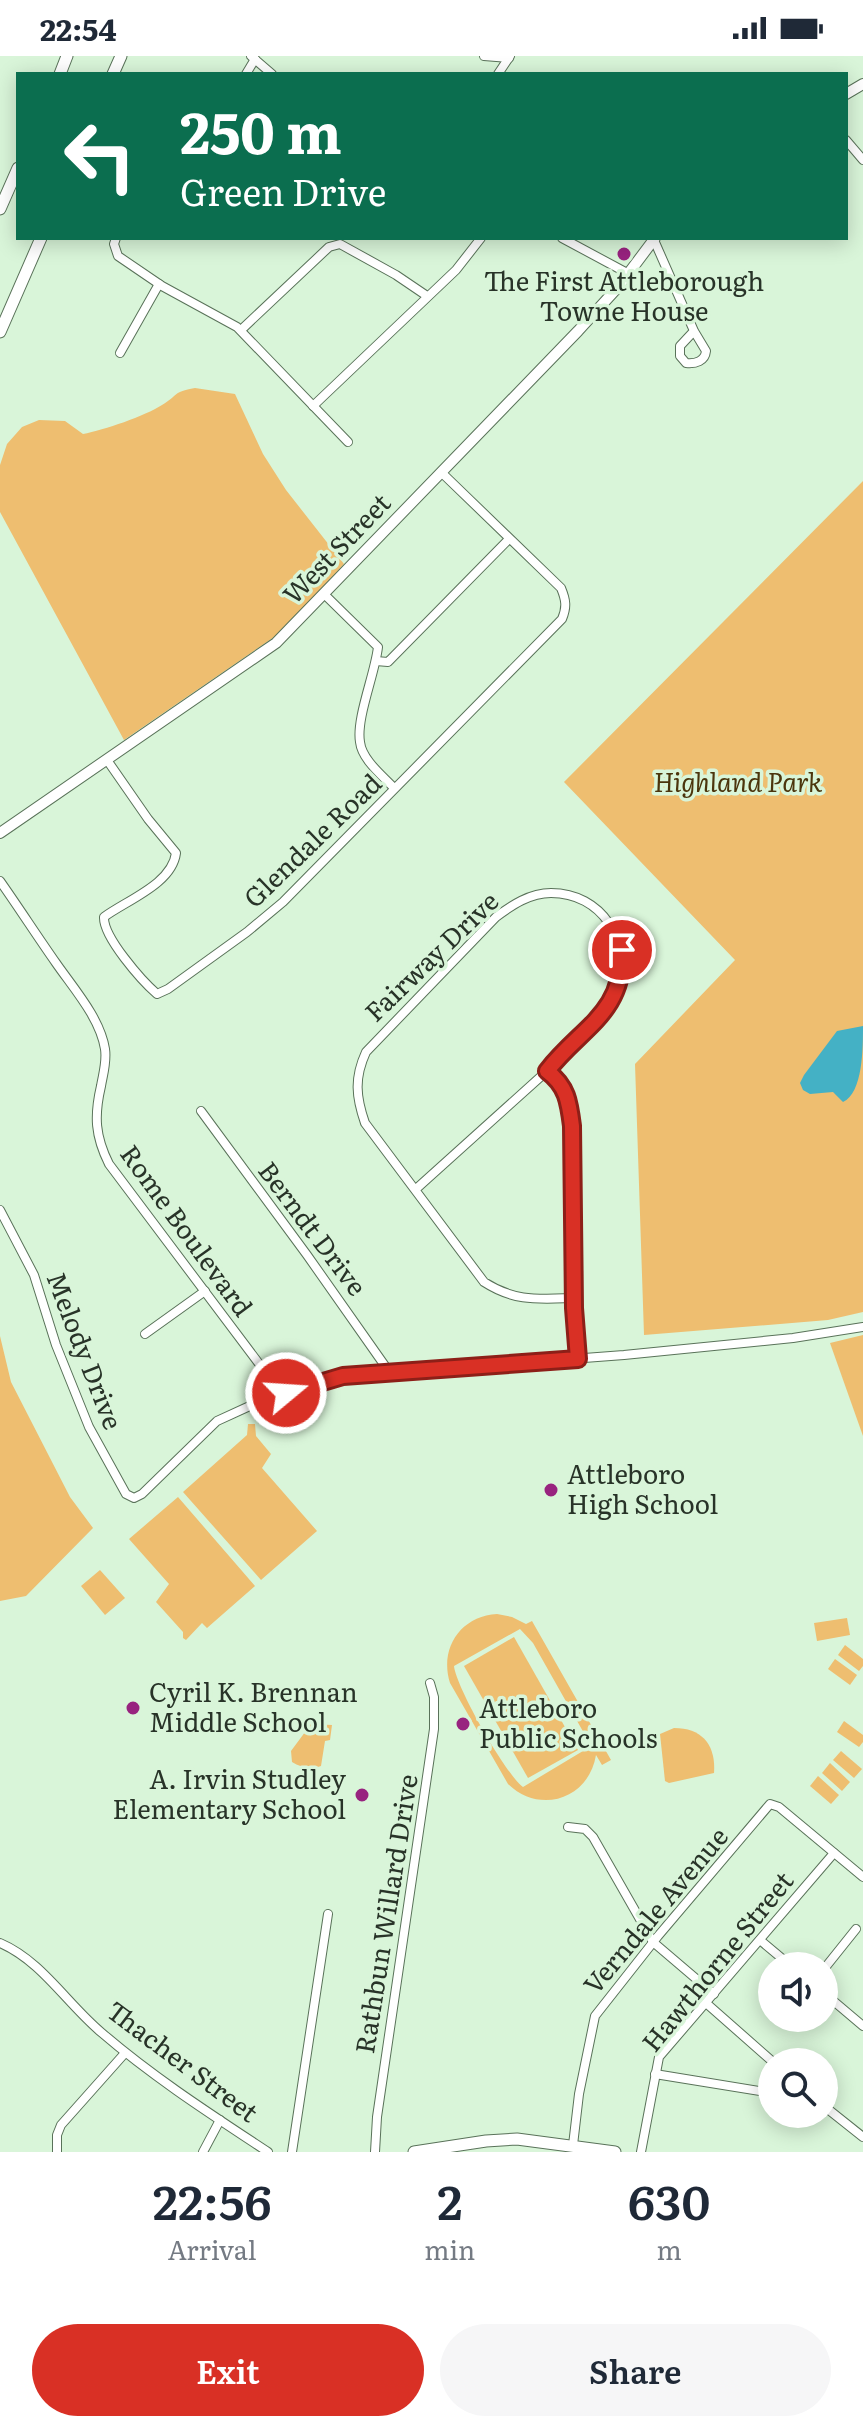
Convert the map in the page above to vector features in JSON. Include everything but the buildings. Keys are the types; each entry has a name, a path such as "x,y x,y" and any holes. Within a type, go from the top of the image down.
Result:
{"highway":[{"path":"0,209 16,173"},
{"path":"0,332 40,240"},
{"path":"414,2152 517,2139 615,2152"}],"main road":[{"name":"West Street","path":"0,833 276,643 442,473 629,274 653,240"}],"street":[{"path":"484,56 510,57"},
{"path":"253,58 270,72"},
{"path":"848,142 863,160"},
{"path":"313,406 456,270 479,240"},
{"path":"566,240 629,274"},
{"path":"654,240 694,331"},
{"path":"115,242 118,256 159,284 241,330 348,442"},
{"path":"241,330 329,247 340,244 427,296"},
{"path":"120,353 159,284"},
{"name":"Glendale Road","path":"107,760 176,853 168,873 104,917 104,925 114,941 143,982 157,994 247,932 283,902 562,619 566,599 561,588 442,473"},
{"path":"376,661 388,662 509,539"},
{"path":"324,594 378,647 361,723 360,742 364,753 394,788"},
{"name":"Rome Boulevard","path":"0,881 79,996 99,1032 105,1049 105,1066 95,1125 99,1144 109,1164 266,1373 272,1387"},
{"name":"Fairway Drive","path":"416,1189 547,1071 561,1053 608,1008 618,991 623,968 622,950 604,914 588,902 550,892 515,903 496,917 366,1052 358,1068 356,1086 365,1123 416,1189 443,1232 484,1282 503,1294 530,1299 574,1298"},
{"path":"547,1071 561,1081 569,1099 578,1359"},
{"name":"Berndt Drive","path":"201,1111 390,1373"},
{"name":"Melody Drive","path":"0,1210 34,1275 56,1345 89,1427 126,1494 136,1497 217,1421 265,1399"},
{"path":"145,1334 205,1291"},
{"path":"286,1393 343,1376 578,1359 793,1338 863,1327"},
{"path":"272,1387 281,1388 286,1393 285,1403 281,1407 270,1406 265,1399 267,1390 272,1387"},
{"name":"Rathbun Willard Drive","path":"375,2152 377,2117 434,1729 434,1697 430,1683"},
{"name":"Verndale Avenue","path":"577,2148 579,2094 595,2016 770,1804 779,1807 834,1853"},
{"path":"568,1827 585,1829 593,1837 653,1942 714,1994"},
{"path":"834,1853 863,1877"},
{"name":"Hawthorne Street","path":"641,2152 659,2057 834,1853"},
{"path":"292,2152 328,1914"},
{"path":"838,1952 856,1929"},
{"path":"760,1940 774,1952"},
{"name":"Thacher Street","path":"0,1943 34,1964 98,2030 125,2053 268,2152"},
{"path":"706,2003 758,2049"},
{"path":"838,2005 863,2026"},
{"path":"57,2152 57,2135 61,2125 125,2053"},
{"path":"655,2074 758,2091"},
{"path":"838,2117 863,2137"},
{"path":"203,2152 220,2120"}],"green space":[{"path":"195,388 235,394 263,454 286,490 344,564 280,633 124,740 0,512 0,465 7,444 22,427 39,420 65,421 83,434 135,418 162,405 179,392"},
{"name":"Highland Park","path":"863,481 863,1312 828,1320 644,1335 635,1064 735,960 564,782"},
{"path":"863,1335 863,1436 830,1343"},
{"path":"0,1336 11,1382 70,1497 93,1528 26,1596 0,1601"},
{"path":"248,1424 255,1424 256,1436 271,1454 262,1468 317,1531 261,1580 183,1492 247,1435"},
{"path":"178,1497 255,1586 207,1628 202,1623 186,1640 183,1632 156,1602 169,1584 129,1539"},
{"path":"100,1570 125,1598 105,1615 81,1586"},
{"path":"497,1614 526,1624 532,1621 611,1760 602,1765 596,1755 592,1770 574,1792 561,1798 534,1799 508,1784 450,1683 448,1658 456,1636 463,1627 484,1616","holes":["520,1629 533,1643 585,1735 588,1748 523,1787 505,1766 483,1730 463,1692 454,1666"]},
{"path":"847,1618 850,1635 817,1641 814,1623"},
{"path":"514,1637 578,1750 528,1778 464,1666"},
{"path":"845,1645 863,1659 859,1671 838,1655"},
{"path":"835,1659 857,1675 850,1685 828,1669"},
{"path":"844,1721 863,1735 859,1747 837,1732"},
{"path":"311,1724 332,1725 330,1740 325,1741 321,1766 310,1768 292,1762 291,1751"},
{"path":"674,1728 693,1731 706,1740 713,1755 714,1773 669,1783 665,1781 660,1734"},
{"path":"841,1751 862,1769 854,1778 833,1760"},
{"path":"830,1763 850,1782 842,1791 822,1773"},
{"path":"818,1776 839,1795 831,1804 810,1786"}],"water":[{"path":"863,1026 858,1080 850,1097 843,1102 833,1092 810,1094 803,1090 800,1083 804,1075 837,1031"}],"place":[{"name":"The First Attleborough Towne House","path":"624,254"},
{"name":"Attleboro High School","path":"551,1490"},
{"name":"Cyril K. Brennan Middle School","path":"133,1708"},
{"name":"Attleboro Public Schools","path":"463,1724"},
{"name":"A. Irvin Studley Elementary School","path":"362,1795"}],"route":[{"path":"286,1393 343,1376 578,1359 574,1308 572,1126 569,1099 561,1081 547,1071 561,1053 608,1008 618,991 623,968 622,950"}]}
